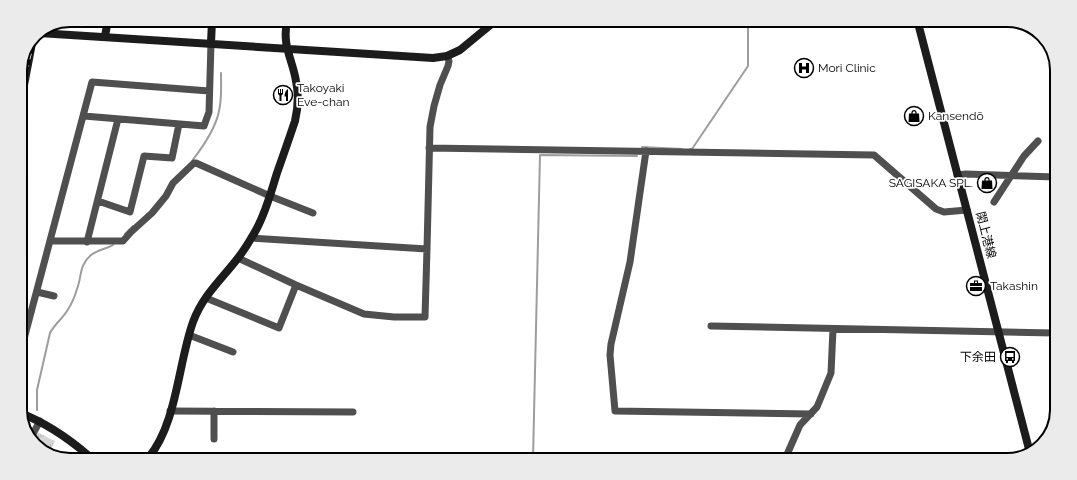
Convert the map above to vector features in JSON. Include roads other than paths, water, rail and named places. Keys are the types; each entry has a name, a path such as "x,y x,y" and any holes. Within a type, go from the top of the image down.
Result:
{"street":[{"path":"105,36 107,27"},
{"path":"84,116 204,126 209,112 212,27"},
{"path":"151,453 159,442 170,411 189,335 199,309 218,280 238,258 264,214 295,121 298,109 297,82 286,49 286,27"},
{"path":"48,33 433,58 447,56 460,50 488,27"},
{"name":"閖上港線","path":"919,27 1029,447"},
{"path":"27,69 30,54"},
{"path":"238,258 364,314 394,317 425,317 430,127 440,85 448,66 449,61 447,56"},
{"path":"27,328 92,82 209,91"},
{"path":"87,242 118,119"},
{"path":"98,201 130,212 144,156 172,158 179,124"},
{"path":"994,202 1024,156 1038,141"},
{"path":"429,148 874,155 936,209 944,212 967,210"},
{"path":"646,151 630,262 611,344 610,355 615,411 811,414"},
{"path":"50,241 123,242 131,232 152,213 166,196 173,183 196,163 270,196 313,213"},
{"path":"957,175 1050,177"},
{"path":"251,238 427,249"},
{"path":"206,298 279,328 296,285"},
{"path":"37,292 54,296"},
{"path":"711,326 1050,333"},
{"path":"788,453 800,426 817,407 831,373 833,329"},
{"path":"189,335 233,352"},
{"path":"170,411 353,412"},
{"path":"214,411 214,439"},
{"path":"28,416 62,434 85,453"},
{"path":"33,433 40,422"}],"waterway":[{"path":"690,149 692,149 748,66 748,27"},
{"path":"192,161 215,124 221,102 221,73"},
{"path":"642,147 682,149"},
{"path":"533,453 540,155 637,156"},
{"path":"125,234 133,226"},
{"path":"37,410 37,390 50,333 65,314 75,295 84,263 91,255 113,245"}],"railway":[{"path":"27,68 32,50"}],"place":[{"name":"Mori Clinic","path":"804,68"},
{"name":"Takoyaki Eve-chan","path":"283,95"},
{"name":"Kansendō","path":"914,116"},
{"name":"SAGISAKA SPL.","path":"987,183"},
{"name":"Takashin","path":"976,286"},
{"name":"下余田","path":"1010,357"}]}
